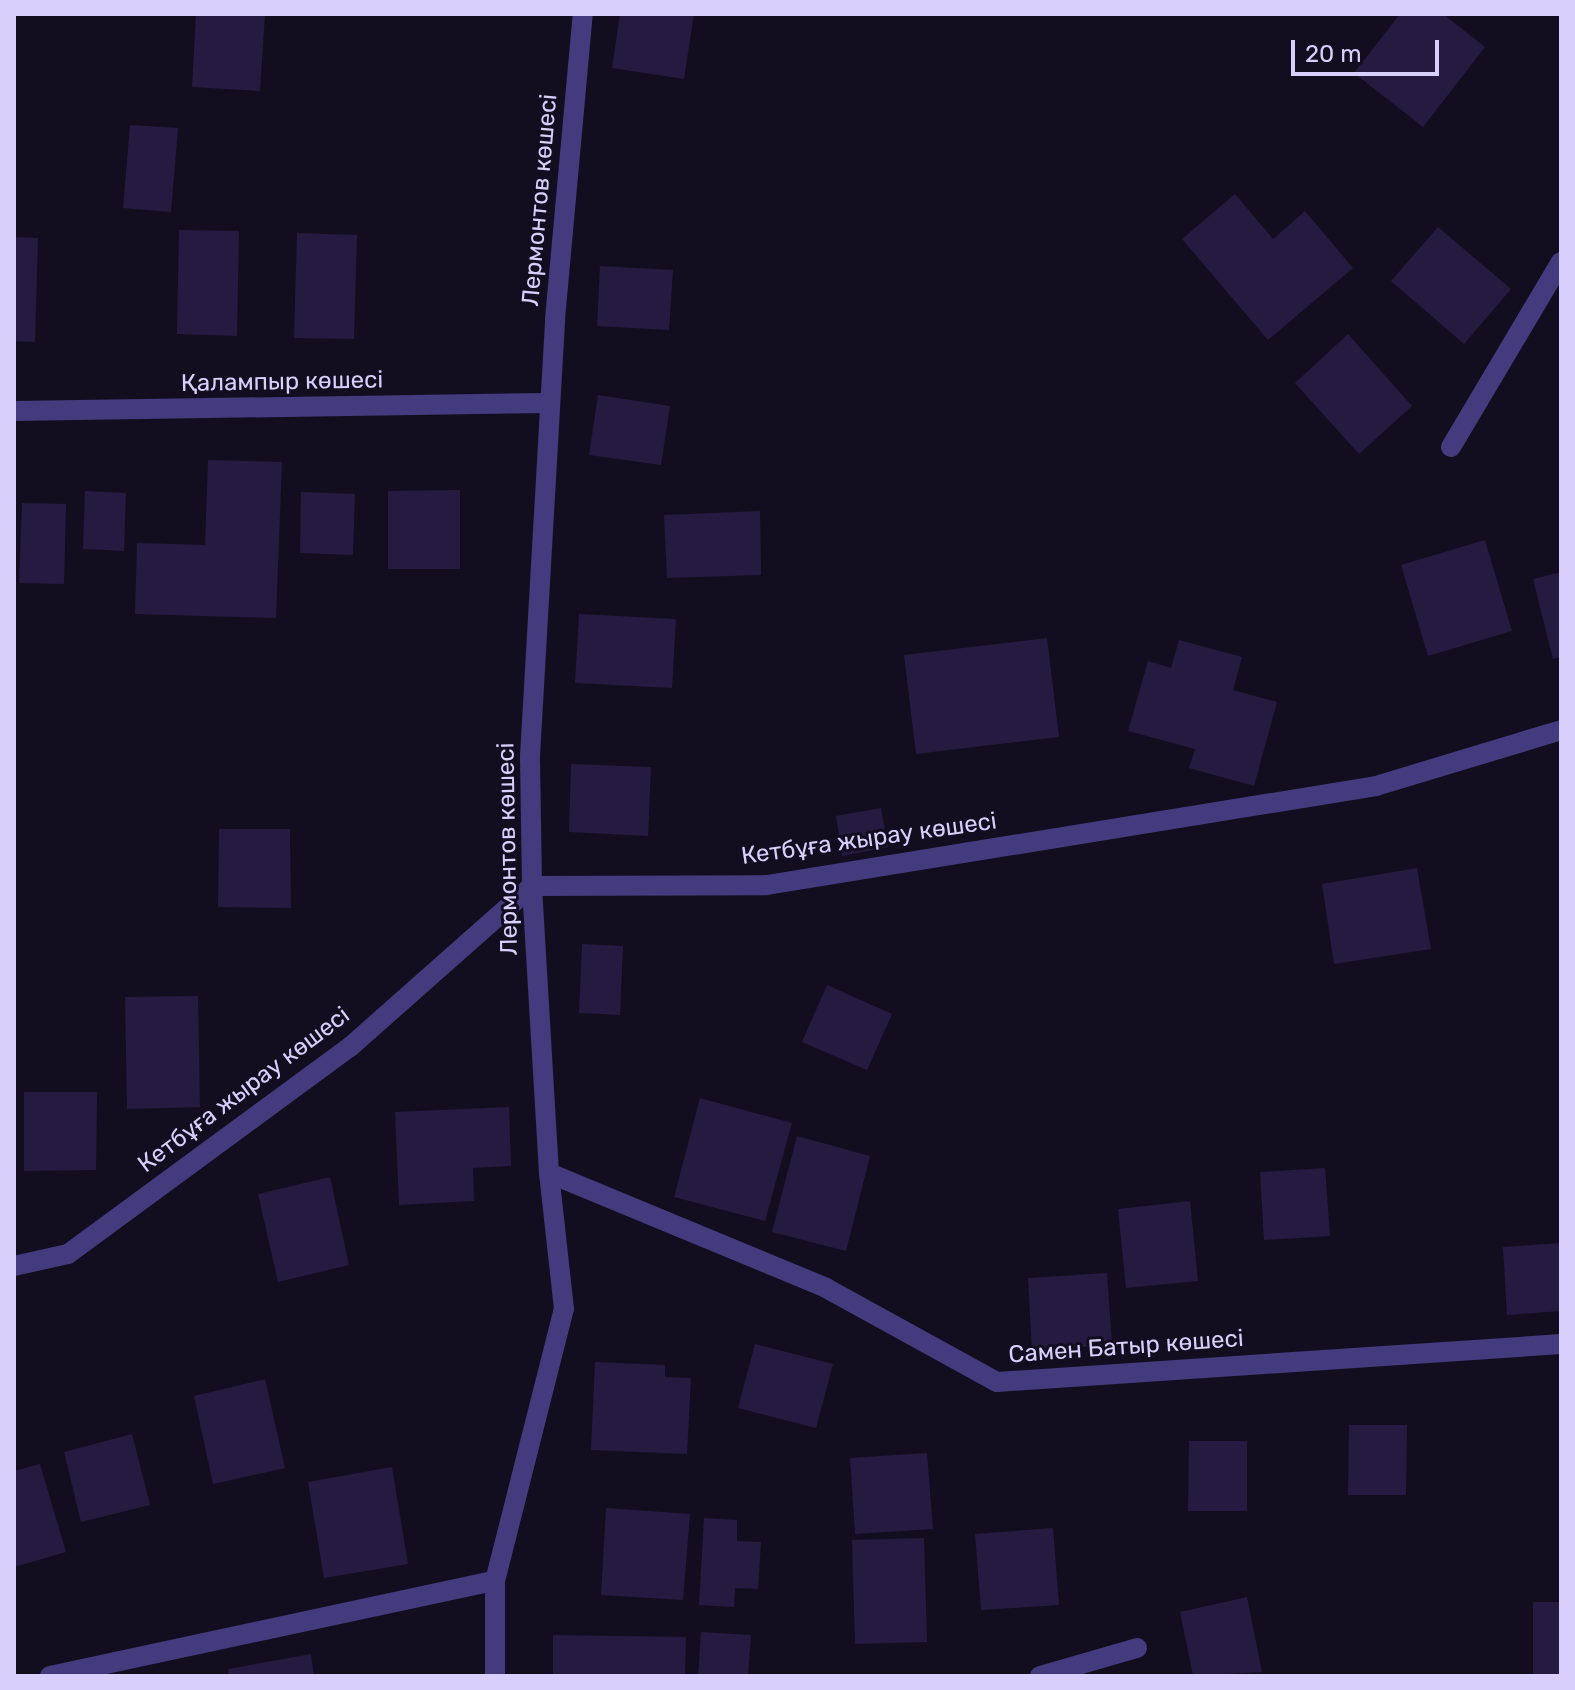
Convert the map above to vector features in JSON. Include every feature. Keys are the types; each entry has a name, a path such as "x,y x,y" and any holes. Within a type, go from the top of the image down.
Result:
{"street":[{"name":"Лермонтов көшесі","path":"495,1676 495,1581 564,1309 549,1173 532,886 530,756 550,403 583,14"},
{"path":"1451,447 1561,262"},
{"name":"Қалампыр көшесі","path":"14,411 550,403"},
{"name":"Кетбұға жырау көшесі","path":"14,1266 68,1254 350,1047 532,886 767,885 1376,786 1561,730"},
{"name":"Самен Батыр көшесі","path":"549,1173 826,1288 997,1382 1561,1344"},
{"path":"50,1676 495,1581"},
{"path":"1040,1676 1137,1648"}],"building":[{"path":"196,14 265,14 260,91 192,87"},
{"path":"620,14 694,14 684,79 612,68"},
{"path":"1400,14 1443,14 1485,47 1423,127 1354,73"},
{"path":"130,125 178,128 171,212 123,208"},
{"path":"1235,194 1273,239 1305,211 1353,268 1268,340 1182,239"},
{"path":"1438,227 1511,289 1464,344 1391,281"},
{"path":"179,230 239,231 237,336 177,334"},
{"path":"297,233 357,235 354,339 294,338"},
{"path":"14,237 38,238 35,342 14,341"},
{"path":"600,266 673,270 669,330 597,326"},
{"path":"1348,334 1412,406 1359,454 1295,383"},
{"path":"598,395 670,406 661,465 589,455"},
{"path":"208,460 282,462 276,618 135,614 137,543 205,545"},
{"path":"460,490 460,569 388,569 388,491"},
{"path":"85,491 126,493 124,551 83,549"},
{"path":"301,492 355,494 353,555 300,553"},
{"path":"22,503 66,504 64,584 19,583"},
{"path":"760,511 761,575 667,578 664,515"},
{"path":"1485,540 1512,631 1428,656 1401,565"},
{"path":"1561,572 1561,657 1553,659 1533,579"},
{"path":"579,614 676,619 672,688 575,683"},
{"path":"1047,638 1059,737 916,754 904,655"},
{"path":"1179,640 1242,657 1233,690 1277,702 1254,786 1189,768 1195,749 1128,731 1148,661 1171,668"},
{"path":"571,764 651,767 648,836 569,832"},
{"path":"881,808 888,847 842,856 836,816"},
{"path":"219,829 290,829 291,908 218,907"},
{"path":"1417,868 1431,949 1334,964 1322,884"},
{"path":"582,944 623,946 620,1015 579,1013"},
{"path":"827,985 892,1014 867,1070 802,1042"},
{"path":"198,996 200,1107 127,1109 125,997"},
{"path":"24,1092 97,1092 96,1170 24,1171"},
{"path":"700,1098 792,1123 765,1221 674,1197"},
{"path":"509,1107 511,1166 473,1168 474,1201 399,1205 395,1112"},
{"path":"797,1136 870,1156 846,1251 772,1232"},
{"path":"1325,1168 1330,1236 1264,1240 1260,1172"},
{"path":"330,1177 349,1265 278,1282 258,1194"},
{"path":"1190,1201 1198,1281 1126,1288 1118,1209"},
{"path":"1561,1243 1561,1311 1507,1315 1503,1247"},
{"path":"1107,1273 1112,1345 1032,1350 1028,1278"},
{"path":"755,1344 833,1364 816,1428 738,1408"},
{"path":"595,1362 665,1365 665,1377 691,1378 687,1454 591,1450"},
{"path":"265,1379 285,1468 213,1484 194,1396"},
{"path":"1349,1425 1407,1425 1406,1495 1348,1495"},
{"path":"132,1434 150,1505 81,1522 64,1452"},
{"path":"1189,1441 1247,1441 1247,1511 1188,1511"},
{"path":"927,1453 933,1529 855,1534 850,1458"},
{"path":"40,1464 66,1552 14,1567 14,1471"},
{"path":"392,1467 408,1564 324,1578 308,1482"},
{"path":"606,1508 690,1514 683,1600 601,1595"},
{"path":"704,1518 737,1520 737,1541 761,1542 758,1589 735,1588 734,1607 699,1605"},
{"path":"1053,1528 1059,1605 981,1610 975,1534"},
{"path":"924,1538 927,1642 855,1644 852,1540"},
{"path":"1247,1597 1262,1672 1193,1676 1180,1612"},
{"path":"1533,1602 1561,1602 1561,1676 1533,1676"},
{"path":"701,1632 751,1635 748,1676 698,1676"},
{"path":"553,1635 686,1637 685,1676 553,1676"},
{"path":"311,1654 314,1676 229,1676 228,1669"}]}
